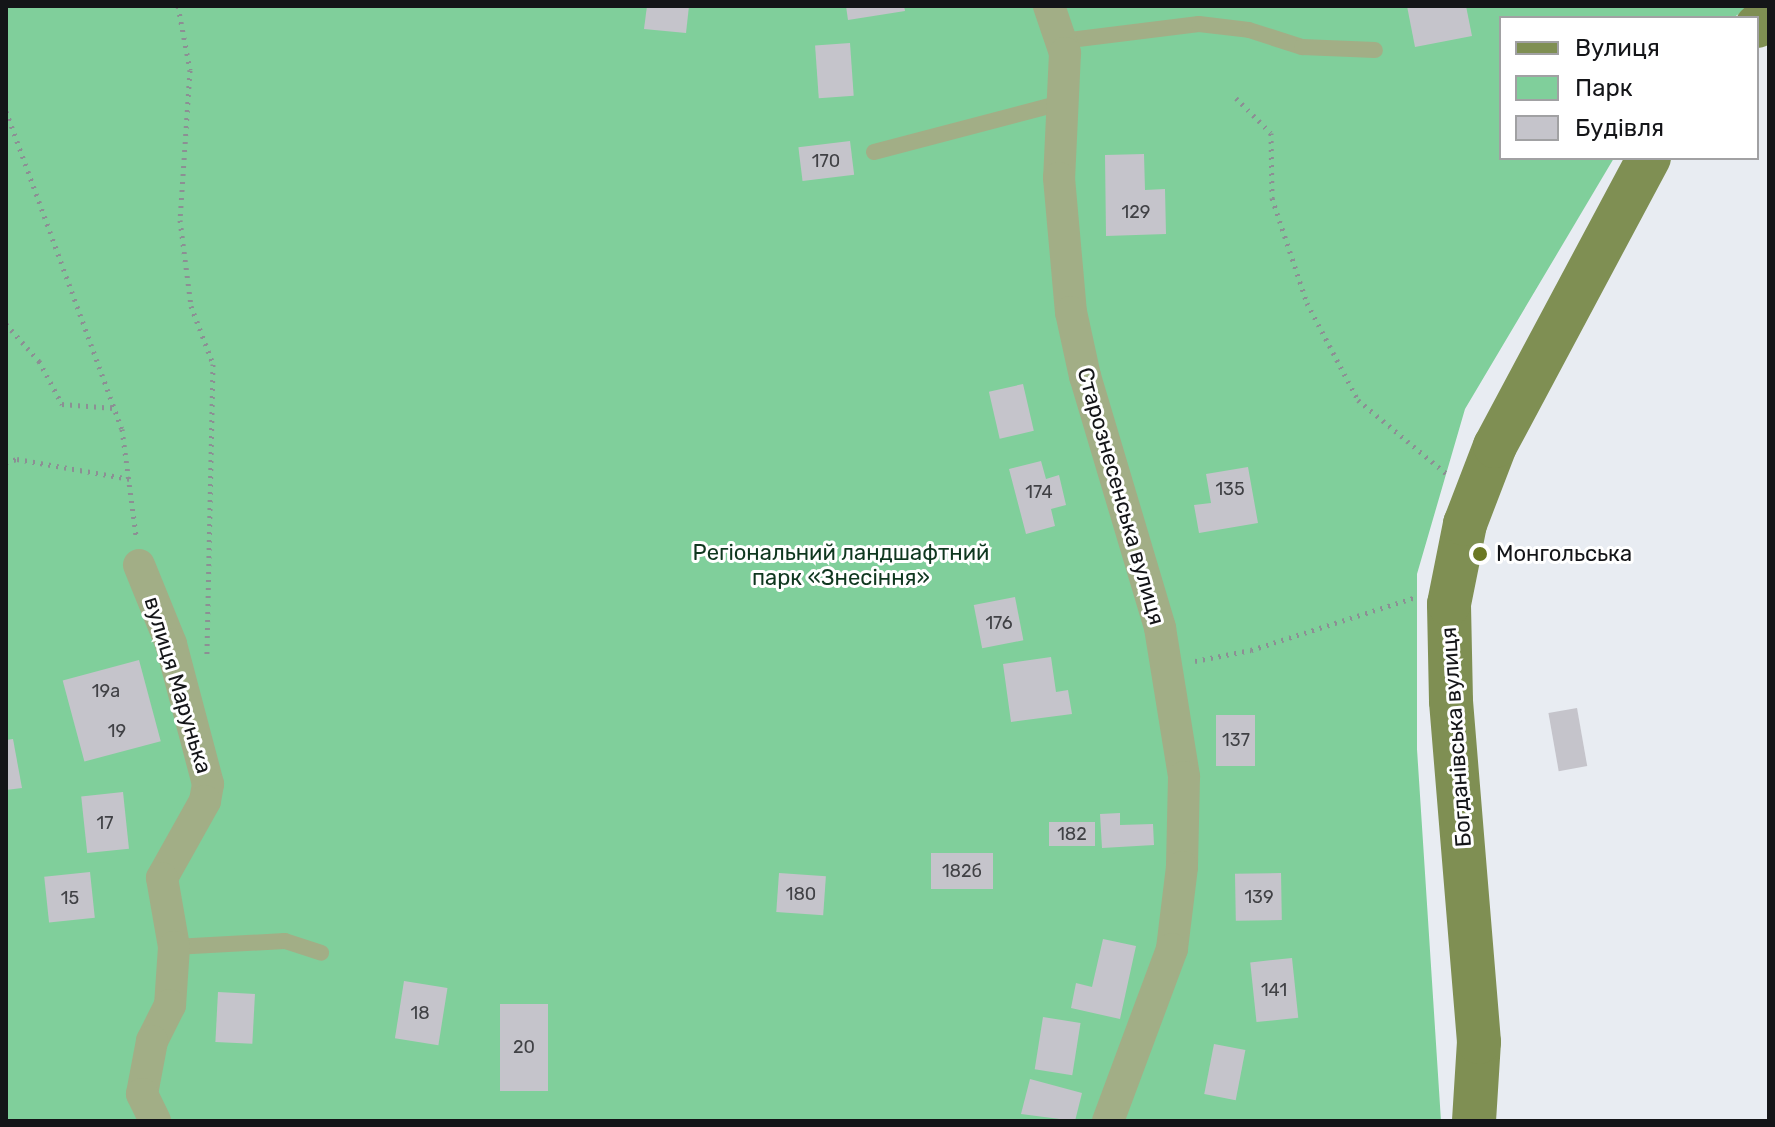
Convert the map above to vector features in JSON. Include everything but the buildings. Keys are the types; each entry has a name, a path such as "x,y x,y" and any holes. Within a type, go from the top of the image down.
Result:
{"main road":[{"name":"Богданівська вулиця","path":"1474,1121 1479,1042 1451,701 1452,587 1478,490 1495,446 1648,160"}],"street":[{"name":"Старознесенська вулиця","path":"1049,6 1062,41 1066,101 1059,178 1071,312 1085,376 1141,552 1167,667 1184,777 1182,867 1172,949 1108,1121"},
{"name":"вулиця Марунька","path":"139,565 171,644 208,784 205,801 162,878 174,947 170,1005 152,1041 142,1094 155,1121"}],"lane":[{"path":"1062,41 1199,24 1249,30 1302,47 1375,50"},
{"path":"874,152 1066,101"},
{"path":"174,947 285,941 321,953"}],"path":[{"path":"178,6 190,70 180,220 191,306 213,364 213,525 205,621 208,667"},
{"path":"1236,98 1271,133 1272,198 1307,303 1358,400 1455,480 1478,490"},
{"path":"6,111 114,408 130,479 139,565"},
{"path":"6,324 39,361 62,404 114,408"},
{"path":"6,462 17,459 130,479"},
{"path":"1167,667 1251,650 1452,587"}],"green space":[{"name":"Регіональний ландшафтний парк «Знесіння»","path":"6,6 1750,6 1736,16 1499,16 1499,160 1613,160 1465,409 1417,574 1417,749 1441,1121 6,1121"}],"place":[{"name":"Монгольська","path":"1480,554"}]}
